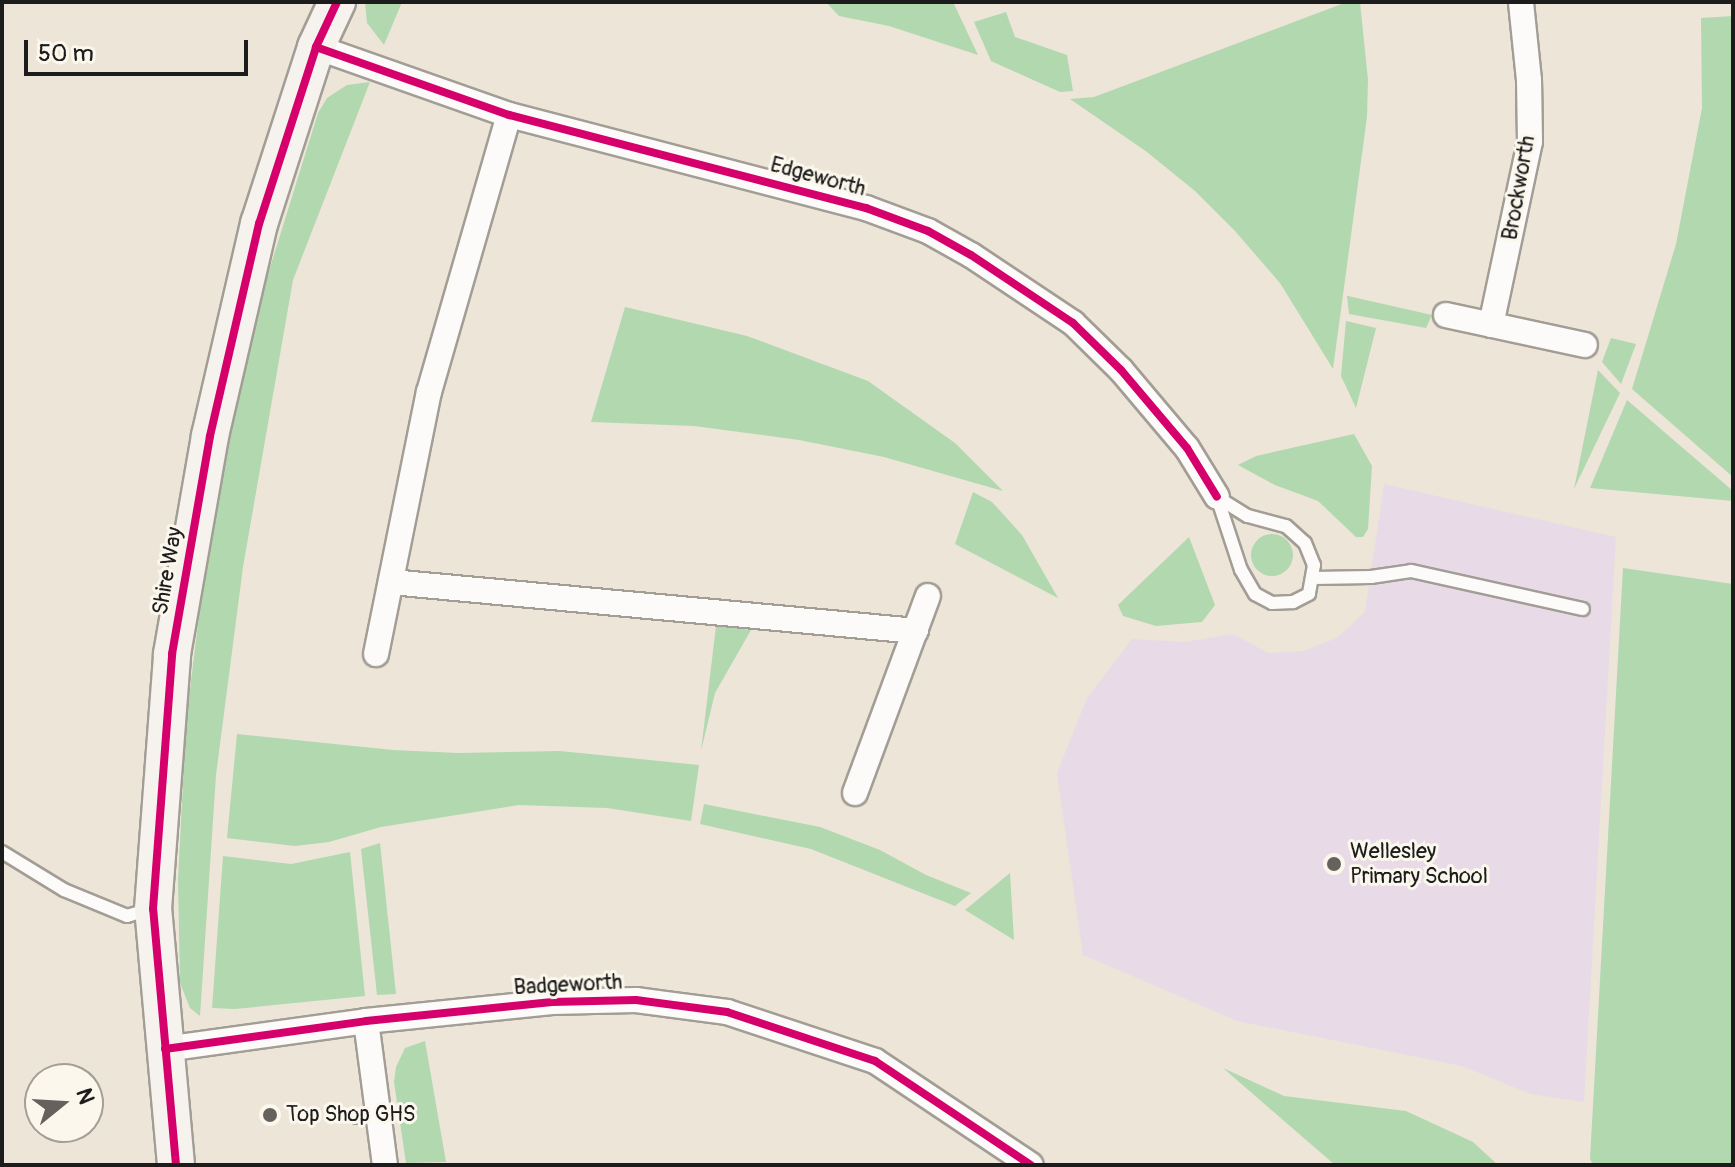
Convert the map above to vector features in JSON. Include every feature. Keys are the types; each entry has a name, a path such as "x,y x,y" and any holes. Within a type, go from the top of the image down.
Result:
{"street":[{"name":"Shire Way","path":"176,1165 153,909 172,654 210,436 259,224 316,47 337,2"},
{"name":"Brockworth","path":"1491,325 1530,142 1529,80 1521,2"},
{"name":"Edgeworth","path":"316,47 509,115 866,208 928,231 971,255 1073,323 1121,370 1187,448 1217,497"},
{"path":"376,654 429,392 509,115"},
{"path":"1446,315 1585,345"},
{"path":"391,582 916,631"},
{"path":"855,793 928,596"},
{"name":"Badgeworth","path":"165,1049 366,1021 594,1001 636,1000 727,1012 875,1061 1031,1165"},
{"path":"366,1021 368,1116 385,1165"}],"lane":[{"name":"Edgeworth","path":"1217,497 1248,516 1286,526 1305,543 1314,565 1309,594 1293,602 1272,603 1255,594 1241,570 1217,497"},
{"path":"1314,578 1371,577 1411,571 1583,609"},
{"path":"2,852 64,890 127,916 153,909"}],"shaded area":[{"name":"Wellesley Primary School","path":"1384,484 1616,537 1584,1102 1530,1094 1462,1066 1237,1021 1083,955 1057,773 1087,698 1132,639 1185,642 1233,634 1268,653 1303,651 1337,638 1365,612"}],"green space":[{"path":"365,2 402,2 384,45 367,23"},
{"path":"826,2 953,2 978,55 889,26 839,16"},
{"path":"1347,2 1360,2 1368,80 1367,117 1333,369 1280,283 1235,231 1195,191 1147,152 1070,99 1094,97"},
{"path":"1006,12 1015,37 1067,55 1073,91 1060,92 991,61 974,22"},
{"path":"1733,16 1733,477 1632,389 1676,244 1702,108 1701,18"},
{"path":"370,82 293,280 243,567 216,775 200,1016 190,1008 180,983 178,880 186,722 208,542 230,417 264,287 318,113 327,98 347,85"},
{"path":"1347,296 1432,315 1426,328 1349,314"},
{"path":"625,307 747,336 868,381 955,443 1003,491 884,457 799,440 694,426 591,422"},
{"path":"1346,321 1376,328 1356,408 1341,376"},
{"path":"1611,338 1636,344 1621,384 1602,362"},
{"path":"1598,370 1620,393 1574,489"},
{"path":"1627,400 1733,491 1733,501 1590,488"},
{"path":"1354,434 1372,466 1368,529 1363,537 1356,537 1318,501 1275,485 1238,465 1256,456"},
{"path":"973,492 992,502 1022,535 1058,598 955,544"},
{"path":"1272,534 1287,540 1293,555 1287,570 1272,576 1257,570 1251,555 1257,540"},
{"path":"1189,537 1215,605 1202,622 1156,626 1123,616 1118,605"},
{"path":"1623,568 1733,584 1733,1165 1593,1165 1590,1159"},
{"path":"716,626 751,630 715,693 701,751"},
{"path":"237,734 393,750 458,753 560,751 699,765 691,821 607,808 519,805 381,827 329,842 295,846 227,838"},
{"path":"704,804 820,827 880,850 926,875 971,893 955,906 811,849 700,824"},
{"path":"380,843 396,994 377,995 361,849"},
{"path":"350,852 365,996 235,1009 212,1008 223,856 291,864"},
{"path":"1010,873 1014,940 965,910"},
{"path":"425,1041 446,1162 406,1163 394,1082 396,1067 405,1048"},
{"path":"1223,1068 1284,1096 1406,1111 1473,1142 1498,1165 1335,1165"}],"cycle path":[{"path":"176,1165 153,909 172,654 210,436 259,224 316,47 337,2"},
{"path":"316,47 509,115 866,208 928,231 971,255 1073,323 1121,370 1187,448 1217,497"},
{"path":"165,1049 366,1021 552,1002 636,1000 727,1012 875,1061 1031,1165"}],"place":[{"name":"Wellesley Primary School","path":"1334,864"},
{"name":"Top Shop GHS","path":"270,1115"}]}
